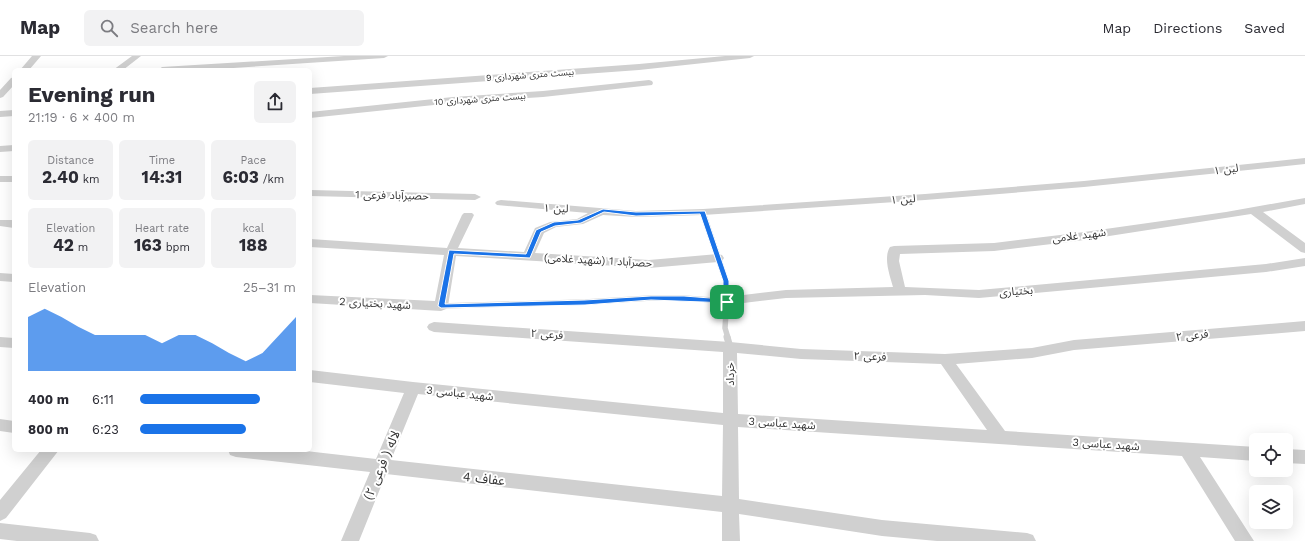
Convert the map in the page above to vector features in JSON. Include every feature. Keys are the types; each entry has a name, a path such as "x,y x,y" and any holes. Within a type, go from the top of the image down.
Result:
{"street":[{"path":"26,68 37,56"},
{"path":"120,68 137,56"},
{"path":"185,68 299,58 384,56"},
{"name":"بیست متری شهرداری 9","path":"312,91 640,67 750,56"},
{"path":"295,68 299,58"},
{"path":"0,82 12,81"},
{"path":"0,95 12,83"},
{"name":"بیست متری شهرداری 10","path":"312,115 453,100 543,94 649,83"},
{"path":"0,114 12,113"},
{"name":"لین ۱","path":"501,203 549,208 603,210 636,214 703,212 1084,184 1305,161"},
{"path":"0,179 12,179"},
{"name":"حصیرآباد فرعی 1","path":"312,193 475,198"},
{"name":"شهید غلامی","path":"900,291 893,261 894,250 994,247 1076,237 1305,201"},
{"path":"528,256 538,231 554,224 579,222 603,210"},
{"path":"1253,210 1305,248"},
{"path":"441,306 451,252 468,215"},
{"path":"0,223 12,224"},
{"name":"حصرآباد 1 (شهید غلامی)","path":"312,243 649,264 718,258"},
{"name":"بختیاری","path":"727,302 786,294 900,291 979,294 1266,268 1305,262"},
{"path":"0,277 12,278"},
{"name":"شهید بختیاری 2","path":"312,299 441,306"},
{"name":"۲ فرعی","path":"434,327 730,347 801,354 945,359 984,358 1032,353 1087,344 1305,326"},
{"path":"0,342 12,343"},
{"name":"خرداد","path":"730,347 731,541"},
{"path":"945,359 1000,437"},
{"name":"شهید عباسی 3","path":"312,376 413,388 731,420 1249,454"},
{"name":"لاله ( فرعی ۲)","path":"350,541 413,388"},
{"path":"0,425 12,426"},
{"path":"1186,449 1245,541"},
{"path":"0,513 49,452"},
{"name":"عفاف 4","path":"254,452 731,505 882,528 1027,541"},
{"path":"1293,456 1305,457"},
{"path":"0,531 90,541"}],"lane":[{"name":"خرداد","path":"703,212 726,281 727,302 725,328 730,347"},
{"path":"441,306 585,302 651,298 684,298 727,302"}],"route":[{"path":"603,210 636,214 703,212 726,281 727,302 684,298 651,298 585,302 441,306 451,252 528,256 538,231 554,224 579,222 603,210"}]}
